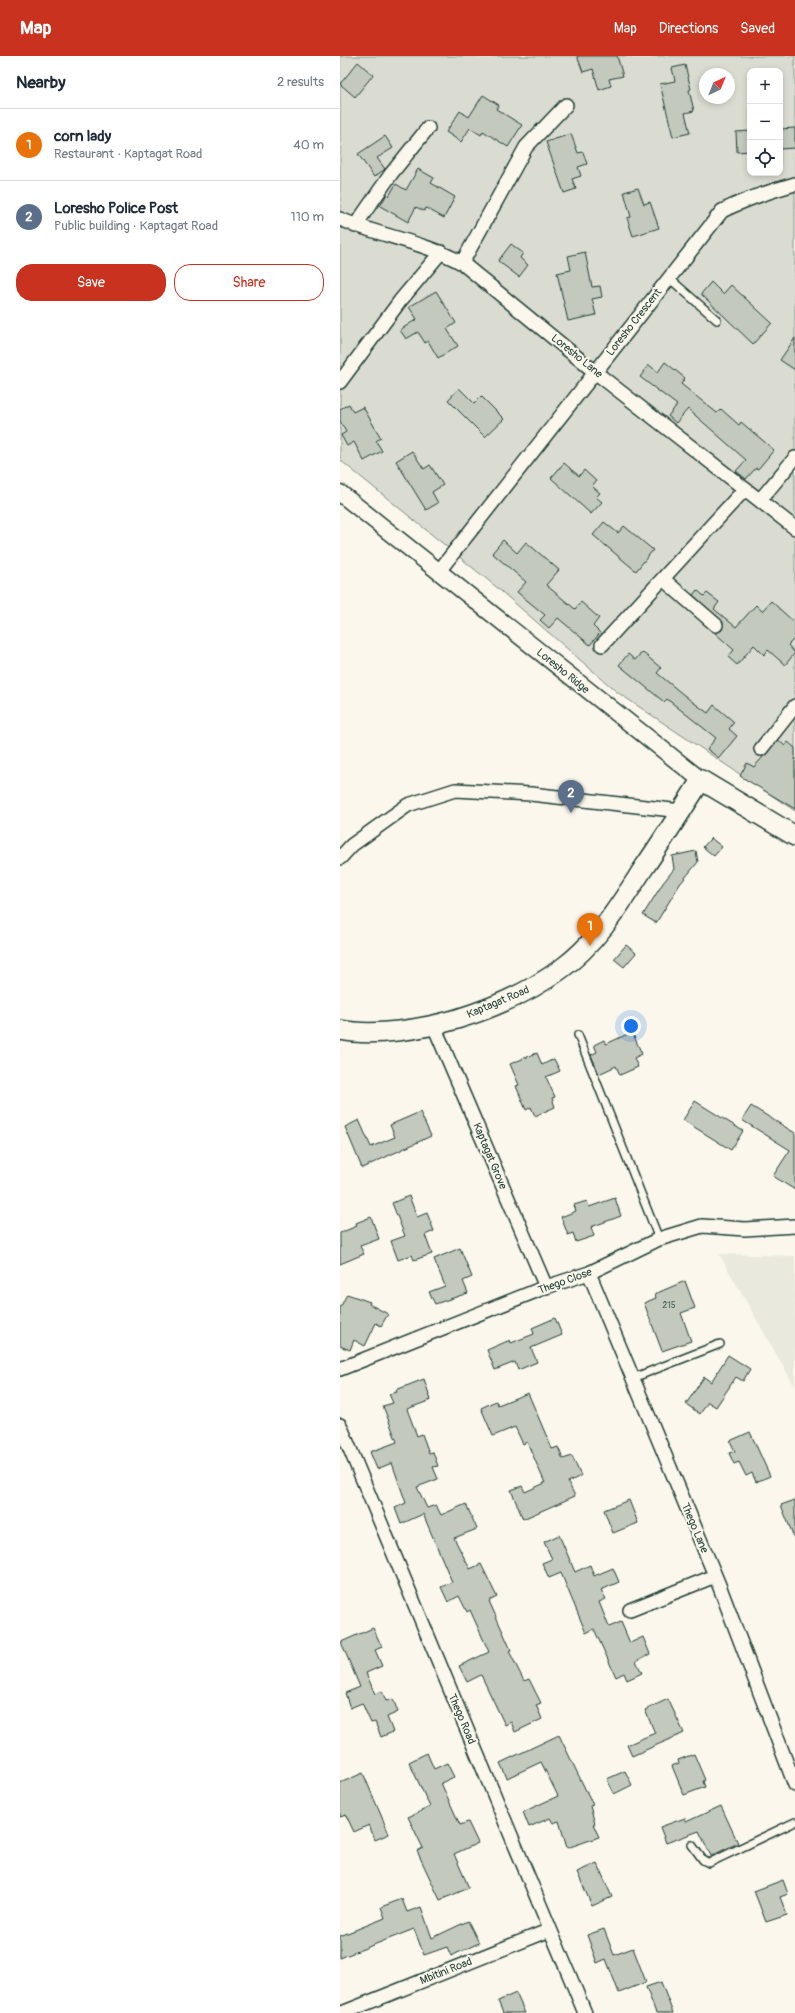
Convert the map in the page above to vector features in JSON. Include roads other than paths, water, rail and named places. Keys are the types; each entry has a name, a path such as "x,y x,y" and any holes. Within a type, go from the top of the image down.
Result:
{"main road":[{"name":"Kaptagat Road","path":"340,1030 384,1032 434,1026 477,1013 525,992 561,969 589,944 610,920 701,780"},
{"name":"Loresho Ridge","path":"701,780 795,836"}],"street":[{"path":"462,263 526,147 566,105"},
{"path":"355,226 391,174 428,128"},
{"name":"Loresho Crescent","path":"439,571 722,211 739,202 795,184"},
{"name":"Loresho Lane","path":"340,219 355,226 441,252 462,263 595,372 744,490 760,500 795,528"},
{"path":"340,382 400,301 441,252"},
{"path":"760,500 795,458"},
{"path":"602,645 744,490"},
{"name":"Loresho Ridge","path":"340,493 701,780"},
{"path":"663,579 716,625"},
{"path":"761,749 795,706"},
{"path":"340,858 352,845 408,805 455,790 539,795 681,811"},
{"name":"Kaptagat Grove","path":"434,1026 546,1287"},
{"name":"Thego Close","path":"340,1369 546,1287 589,1273 658,1239 702,1226 745,1229 795,1226"},
{"name":"Thego Lane","path":"589,1273 715,1576 795,1785"},
{"name":"Thego Road","path":"340,1425 585,2013"},
{"path":"630,1610 715,1576"},
{"name":"Mbitini Road","path":"342,2013 550,1930"}],"lane":[{"path":"669,278 718,320"},
{"path":"578,1035 658,1239"},
{"path":"633,1378 720,1344"},
{"path":"692,1845 703,1860 709,1864 795,1822"}],"place":[{"name":"Loresho Police Post","path":"571,813"},
{"name":"corn lady","path":"590,946"}]}
